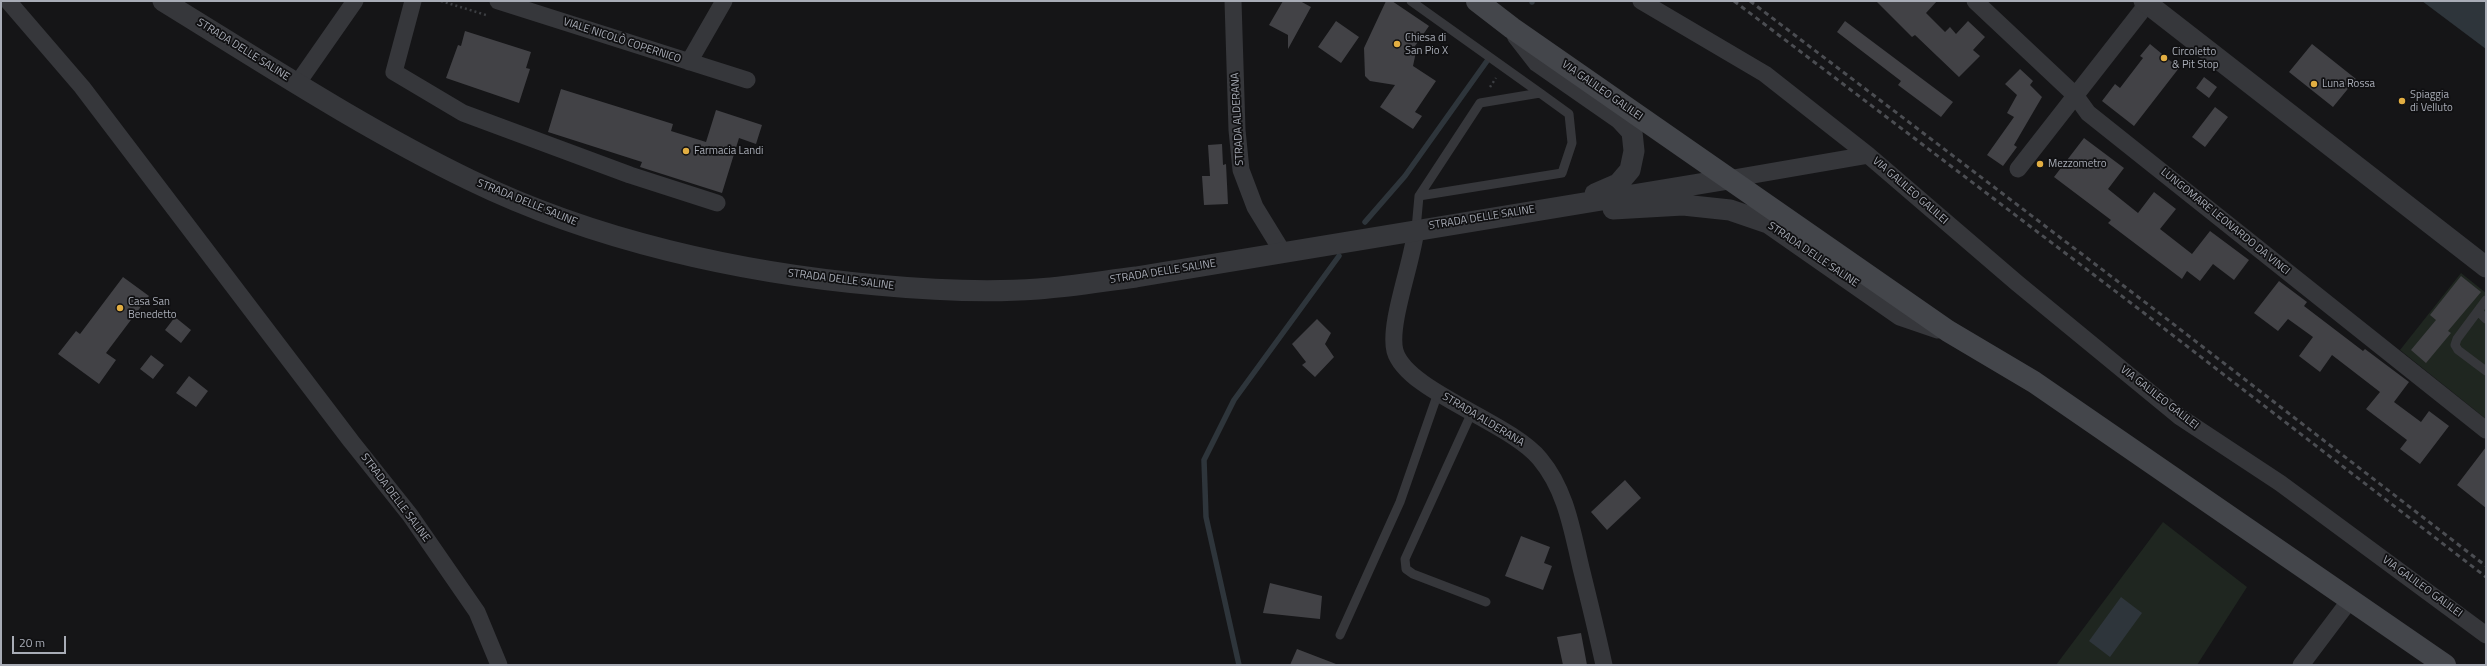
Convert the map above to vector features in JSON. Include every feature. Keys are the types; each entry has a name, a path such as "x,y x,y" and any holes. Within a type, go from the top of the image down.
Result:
{"main road":[{"name":"VIA GALILEO GALILEI","path":"1477,1 1512,28 1948,331 2034,382 2445,665"}],"street":[{"name":"STRADA DELLE SALINE","path":"8,1 82,87 351,442 410,515 477,612 499,665"},
{"name":"STRADA DELLE SALINE","path":"163,1 378,133 472,181 576,223 692,257 814,280 940,291 1038,290 1136,277 1416,229 1729,179"},
{"path":"297,84 355,1"},
{"path":"413,1 394,72 463,113 630,176 717,203"},
{"name":"VIALE NICOLÒ COPERNICO","path":"498,1 747,80"},
{"path":"689,62 724,1"},
{"name":"STRADA ALDERANA","path":"1233,1 1237,130 1241,170 1255,207 1282,252"},
{"name":"VIA GALILEO GALILEI","path":"1641,1 1765,74 1868,155 2017,283 2180,417 2280,483 2486,635"},
{"name":"LUNGOMARE LEONARDO DA VINCI","path":"1975,1 2074,95 2088,113 2486,430"},
{"path":"2018,169 2145,2 2486,267"},
{"name":"STRADA DELLE SALINE","path":"1512,28 1538,62 1620,119 1632,132 1634,151 1630,170 1618,184 1574,203"},
{"name":"VIA GALILEO GALILEI","path":"1729,179 1868,155"},
{"name":"STRADA DELLE SALINE","path":"1574,203 1614,209 1683,205 1730,210 1755,218 1774,227 1900,315 1948,331"},
{"name":"STRADA ALDERANA","path":"1416,229 1415,245 1395,325 1395,350 1401,364 1438,393 1516,437 1544,464 1557,484 1568,514 1604,665"},
{"path":"2301,665 2350,600"}],"lane":[{"path":"1411,1 1504,65 1569,114 1572,143 1562,173 1419,196"},
{"path":"1416,229 1419,196 1480,103 1540,93"},
{"path":"2486,300 2457,339 2455,345 2458,350 2486,371"},
{"path":"2478,311 2486,319"},
{"path":"1340,635 1400,502 1438,393"},
{"path":"1472,412 1405,559 1406,569 1413,574 1486,602"}],"path":[{"path":"1480,103 1504,65"}],"shaded area":[{"path":"2422,1 2486,1 2486,49"},
{"path":"2461,273 2486,293 2486,419 2400,350"},
{"path":"2163,522 2247,587 2197,665 2056,665"},
{"path":"2121,597 2142,613 2110,657 2089,641"}],"building":[{"path":"1283,1 1300,1 1311,7 1288,49 1288,35 1269,25"},
{"path":"1386,1 1392,1 1429,26 1415,46 1416,52 1413,66 1436,81 1415,112 1422,116 1413,129 1380,107 1395,85 1370,81 1365,76 1364,48"},
{"path":"1876,1 1937,1 1926,13 1945,32 1950,27 1956,34 1968,21 1985,37 1973,50 1980,56 1959,77 1915,35 1912,37"},
{"path":"1336,21 1359,37 1341,63 1318,47"},
{"path":"1845,21 1953,102 1941,117 1898,85 1901,81 1837,32"},
{"path":"465,31 531,52 526,68 530,69 519,103 446,78 458,45 461,46"},
{"path":"2150,44 2179,68 2134,126 2102,101 2115,84 2120,88 2143,58 2140,56"},
{"path":"2312,44 2356,79 2333,107 2289,72"},
{"path":"2020,69 2033,81 2030,85 2042,97 2014,145 2017,147 2003,166 1987,155 2014,117 2007,113 2017,95 2005,84"},
{"path":"2204,77 2217,87 2209,98 2196,88"},
{"path":"561,89 673,124 671,131 706,142 716,110 762,125 756,144 739,138 722,193 640,167 642,162 548,132"},
{"path":"2215,107 2228,117 2205,147 2192,137"},
{"path":"2084,138 2124,168 2108,189 2138,213 2154,192 2176,209 2160,229 2192,254 2210,231 2249,260 2234,280 2213,264 2200,281 2187,271 2182,279 2108,223 2111,220 2054,177"},
{"path":"1222,144 1223,165 1226,164 1228,204 1204,205 1202,176 1210,176 1208,145"},
{"path":"2461,276 2481,292 2448,331 2451,333 2426,363 2411,350 2436,320 2430,315"},
{"path":"123,277 149,296 106,353 116,360 99,384 58,354 76,331 80,334"},
{"path":"2279,281 2307,302 2304,306 2363,351 2365,349 2409,382 2394,402 2421,422 2429,411 2449,426 2420,464 2400,449 2407,440 2366,409 2380,392 2332,355 2320,372 2299,356 2313,337 2288,319 2278,331 2254,313"},
{"path":"175,317 191,330 181,343 165,330"},
{"path":"1317,319 1331,333 1325,344 1334,357 1315,377 1302,365 1306,362 1292,344"},
{"path":"151,355 164,365 153,379 140,369"},
{"path":"189,376 208,391 196,407 176,393"},
{"path":"2486,447 2486,508 2457,485"},
{"path":"1625,480 1641,498 1607,530 1591,512"},
{"path":"1521,536 1550,547 1544,563 1552,566 1543,590 1505,576"},
{"path":"1270,583 1322,596 1320,619 1263,613"},
{"path":"1581,633 1587,665 1563,665 1557,637"},
{"path":"1297,649 1336,664 1336,665 1290,665"}],"waterway":[{"path":"1365,222 1405,176 1487,61"},
{"path":"1239,665 1206,517 1204,460 1234,400 1339,256"}],"railway":[{"path":"1734,1 2144,313 2486,577"},
{"path":"1750,1 2150,306 2486,566"}],"place":[{"name":"Chiesa di San Pio X","path":"1397,44"},
{"name":"Circoletto & Pit Stop","path":"2164,58"},
{"name":"Luna Rossa","path":"2314,84"},
{"name":"Spiaggia di Velluto","path":"2402,101"},
{"name":"Farmacia Landi","path":"686,151"},
{"name":"Mezzometro","path":"2040,164"},
{"name":"Casa San Benedetto","path":"120,308"}]}
